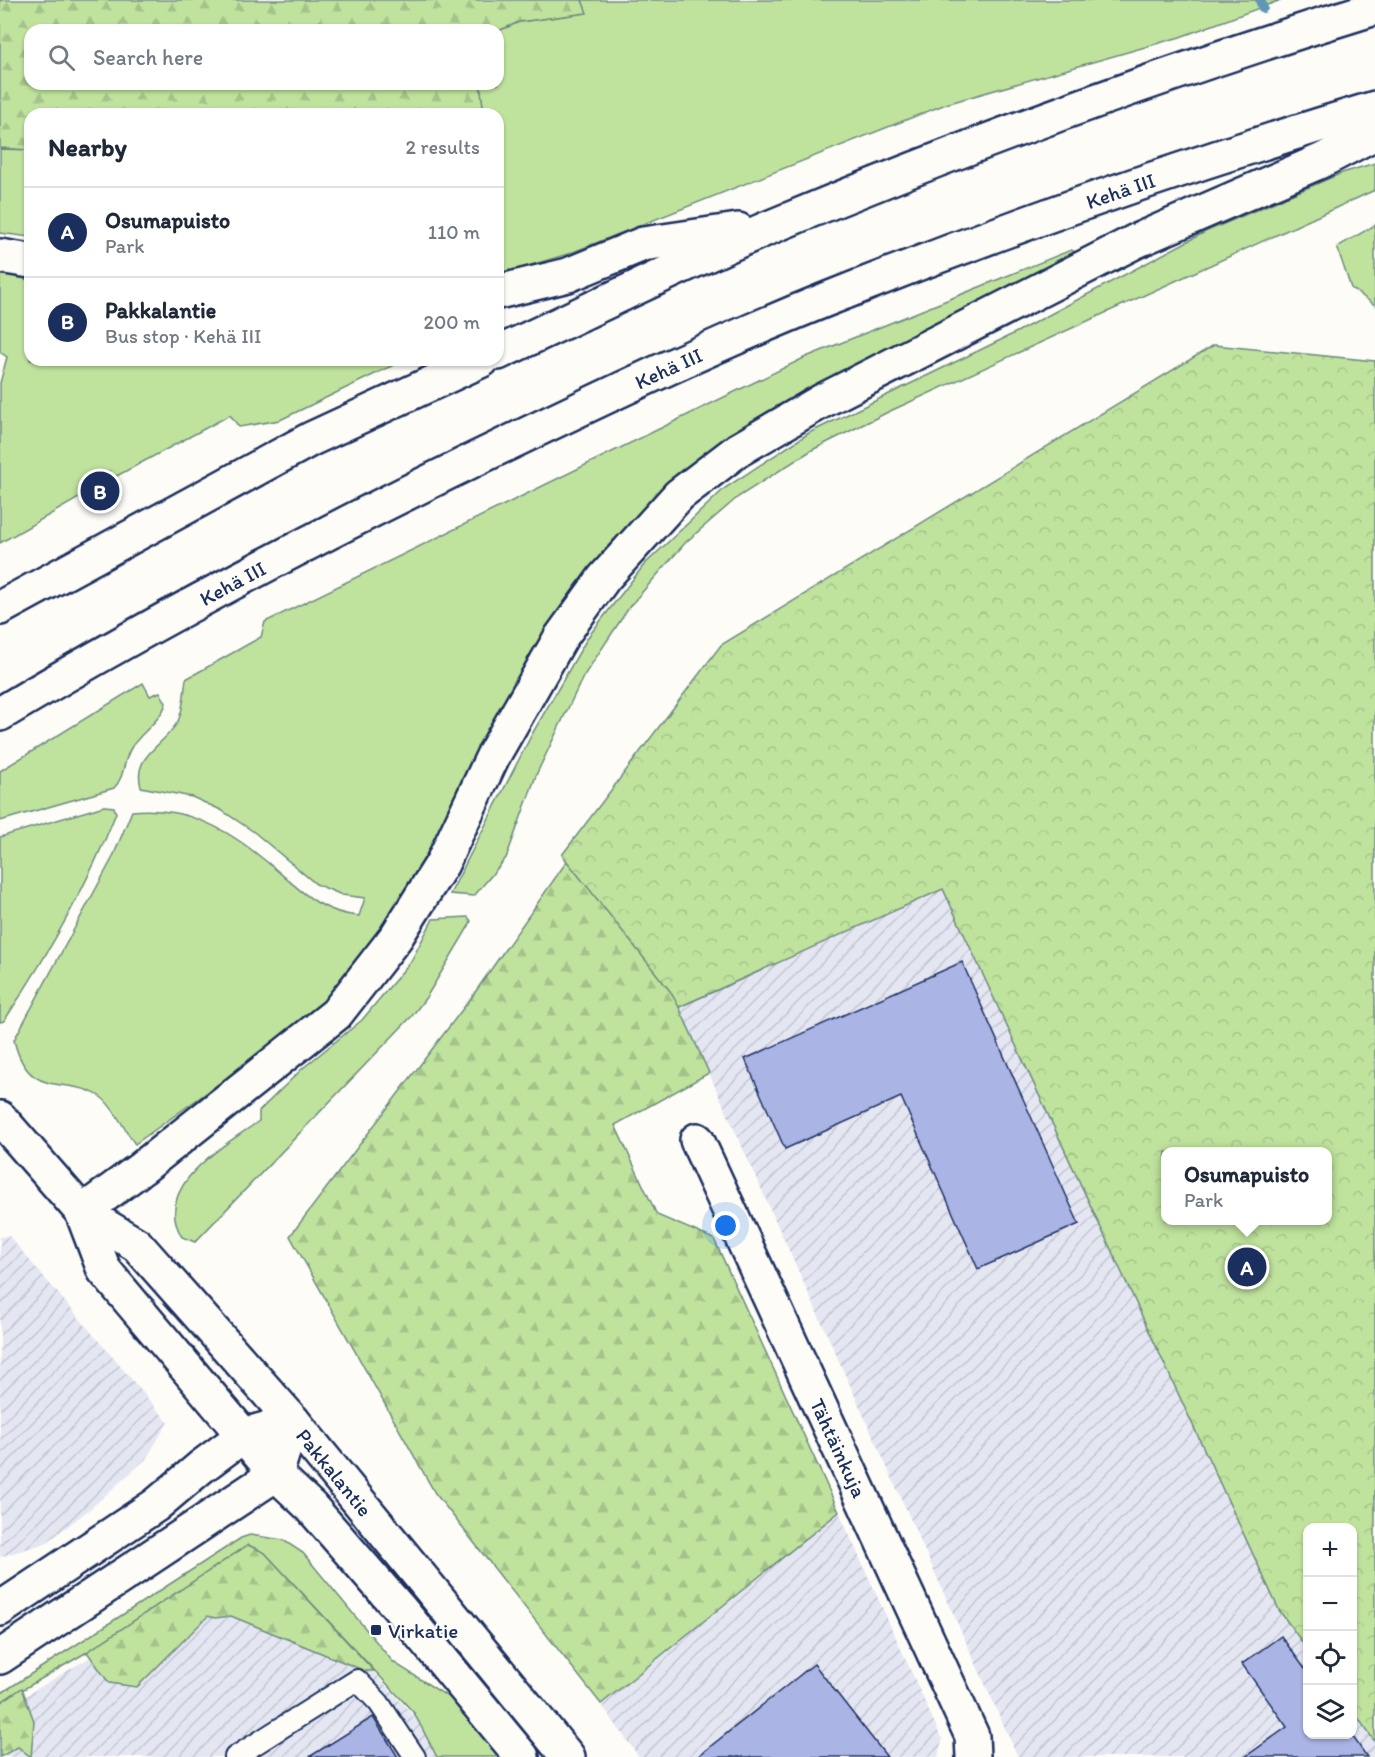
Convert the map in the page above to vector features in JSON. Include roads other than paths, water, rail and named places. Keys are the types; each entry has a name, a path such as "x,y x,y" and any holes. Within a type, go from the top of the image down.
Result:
{"main road":[{"path":"504,350 776,225 1009,131 1280,37 1375,8"},
{"name":"Kehä III","path":"0,714 108,649 400,495 605,397 811,306 1067,208 1375,108"},
{"path":"82,1212 142,1168 336,1014 396,937 442,864 493,756 561,637 604,578 680,495 738,450 833,395 1136,241 1323,160 1375,133"},
{"path":"504,291 568,275 643,244 776,225"},
{"path":"0,256 24,260"},
{"path":"0,608 311,439 469,366"},
{"name":"Pakkalantie","path":"0,1118 82,1212 137,1245 293,1420 568,1757"},
{"name":"Tähtäinkuja","path":"697,1140 972,1736 973,1757"},
{"name":"Pakkalantie","path":"82,1212 104,1270 276,1474 311,1507 363,1566 522,1757"},
{"path":"0,1609 156,1505 244,1435 293,1420"},
{"path":"0,1657 276,1474 293,1420"}],"lane":[{"path":"235,1757 357,1680 380,1703 415,1757"}],"waterway":[{"path":"1260,0 1263,8"}],"place":[{"name":"Pakkalantie","path":"100,491"},
{"name":"Osumapuisto","path":"1247,1267"},
{"name":"Virkatie","path":"376,1630"}]}
